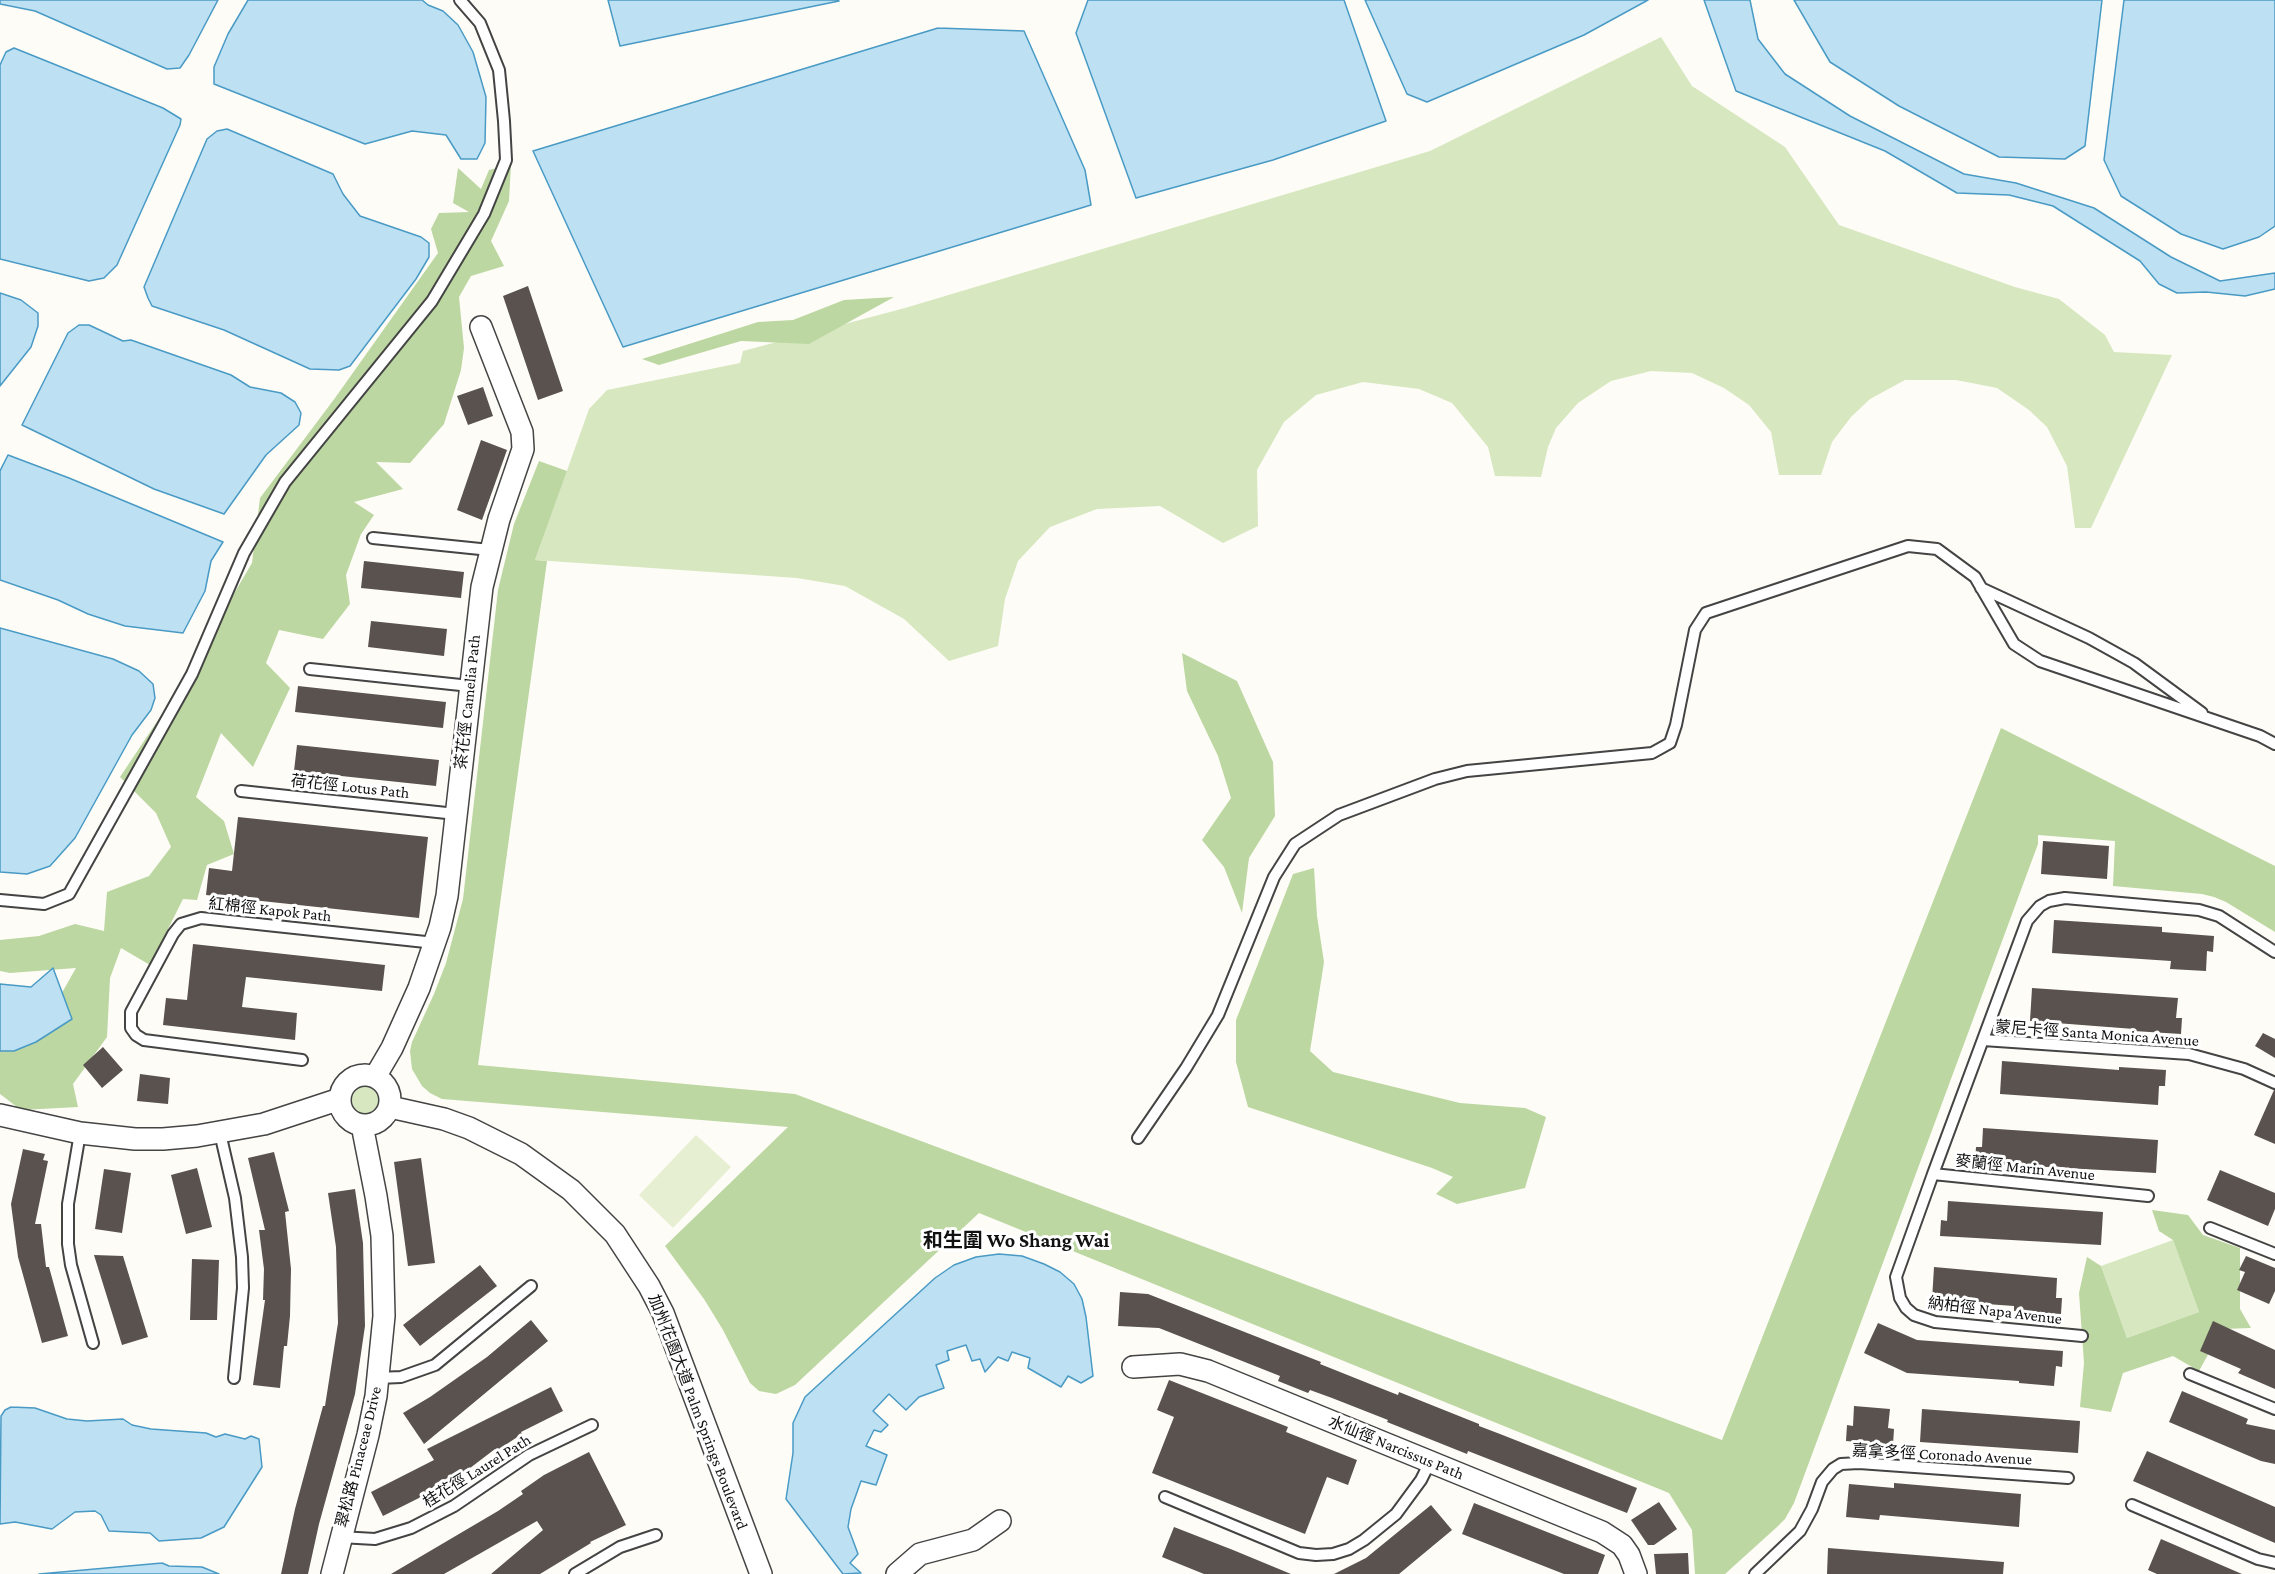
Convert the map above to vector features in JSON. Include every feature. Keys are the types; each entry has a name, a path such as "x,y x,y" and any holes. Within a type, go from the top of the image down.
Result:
{"street":[{"name":"茶花徑 Camelia Path","path":"375,1077 406,1018 435,943 447,896 477,621 490,550 502,509 522,457 523,440 481,327"},
{"path":"366,1075 383,1082 391,1098 390,1107 380,1121 362,1125 346,1117 341,1108 340,1099 342,1090 348,1082 356,1076 366,1075"},
{"path":"0,1115 80,1133 163,1139 220,1133 264,1124 340,1099"},
{"name":"加州花園大道 Palm Springs Boulevard","path":"390,1107 452,1122 494,1139 521,1154 571,1190 615,1234 649,1286 663,1313 760,1574"},
{"name":"翠松路 Pinaceae Drive","path":"332,1574 368,1435 378,1378 384,1317 382,1236 362,1125"},
{"name":"水仙徑 Narcissus Path","path":"1133,1367 1173,1364 1201,1369 1430,1462 1612,1537 1629,1555 1636,1574"},
{"path":"897,1574 920,1554 973,1540 1000,1521"}],"lane":[{"path":"0,900 44,904 69,894 192,674 244,553 285,483 432,301 484,214 506,160 499,70 480,23 460,0"},
{"path":"374,538 490,550"},
{"path":"1138,1138 1186,1068 1218,1015 1274,877 1295,844 1339,816 1435,779 1467,771 1652,753 1670,743 1676,725 1695,630 1706,613 1908,546 1936,549 1975,577 2014,645 2040,661 2260,735 2275,744"},
{"path":"1981,588 2098,643 2134,663 2211,719"},
{"path":"310,669 470,686"},
{"name":"荷花徑 Lotus Path","path":"241,791 456,814"},
{"name":"麥蘭徑 Marin Avenue","path":"2148,1196 1933,1174 2027,921 2040,906 2049,901 2065,898 2199,910 2218,916 2275,952"},
{"name":"紅棉徑 Kapok Path","path":"302,1060 144,1040 136,1035 131,1028 131,1012 173,934 181,924 201,918 435,943"},
{"name":"蒙尼卡徑 Santa Monica Avenue","path":"1983,1040 2189,1054 2233,1065 2275,1083"},
{"path":"80,1133 68,1204 68,1244 71,1265 93,1343"},
{"path":"220,1133 235,1198 242,1257 243,1288 234,1378"},
{"name":"納柏徑 Napa Avenue","path":"1933,1174 1896,1277 1900,1299 1906,1308 1914,1315 1935,1322 2082,1336"},
{"path":"2210,1228 2275,1254"},
{"path":"378,1378 401,1377 435,1365 531,1286"},
{"path":"2190,1374 2275,1409"},
{"name":"桂花徑 Laurel Path","path":"340,1537 375,1539 411,1528 454,1506 529,1455 592,1425"},
{"path":"1165,1497 1299,1553 1333,1554 1349,1549 1364,1540 1396,1514 1421,1480 1430,1462"},
{"name":"嘉拿多徑 Coronado Avenue","path":"1760,1572 1800,1531 1812,1509 1821,1482 1841,1464 1859,1463 2068,1478"},
{"path":"2132,1505 2258,1559 2275,1563"},
{"path":"575,1574 620,1547 656,1535"}],"green space":[{"path":"1661,37 1692,86 1785,147 1839,225 2015,287 2059,299 2105,335 2114,352 2172,355 2091,528 2075,528 2067,466 2047,427 2029,410 1997,388 1956,380 1905,380 1870,399 1851,417 1832,442 1821,475 1779,475 1771,432 1749,405 1724,388 1692,373 1651,371 1611,381 1578,403 1556,428 1548,447 1541,477 1495,476 1488,447 1452,403 1419,389 1363,382 1316,395 1284,422 1257,470 1258,526 1223,543 1160,506 1097,509 1050,527 1018,561 1005,599 998,646 949,661 904,619 845,586 797,578 535,560 589,409 607,390 740,363 743,351 905,308 1430,151"},
{"path":"511,164 509,201 491,241 504,266 471,276 459,297 464,348 461,370 444,424 410,463 376,462 403,489 354,502 374,515 361,534 346,575 350,604 323,639 279,630 266,663 290,688 253,767 221,733 196,797 224,821 234,854 207,865 197,900 183,899 150,965 121,948 110,978 107,1037 73,1084 78,1107 21,1110 0,1094 0,1031 55,1005 76,968 10,973 0,971 0,940 39,936 75,924 104,931 107,892 149,876 171,847 156,813 120,777 170,702 252,563 260,498 335,398 438,253 431,229 439,213 469,212 453,203 458,168 481,189 489,170"},
{"path":"894,297 809,344 741,341 659,365 642,359 758,322 793,320 844,300"},
{"path":"539,461 567,471 535,560 547,561 478,1065 795,1094 1722,1440 2001,728 2275,866 2275,932 2214,897 2113,886 2115,841 2038,835 2038,844 1794,1503 1785,1519 1725,1574 1695,1574 1692,1530 1669,1493 979,1213 795,1385 776,1394 759,1391 750,1383 704,1299 665,1246 788,1127 442,1099 422,1086 412,1069 410,1051 412,1042 446,963 463,899 498,590 514,524"},
{"path":"1182,653 1237,681 1273,762 1275,816 1249,858 1242,913 1224,867 1202,840 1231,798 1218,756 1187,691"},
{"path":"1314,868 1317,916 1324,962 1310,1051 1333,1072 1460,1103 1525,1108 1546,1117 1525,1188 1457,1204 1436,1194 1453,1177 1248,1107 1236,1062 1236,1020 1293,874"},
{"path":"366,1086 376,1090 380,1100 376,1110 366,1114 356,1110 352,1100 356,1090"},
{"path":"696,1135 731,1167 673,1228 639,1195"},
{"path":"2152,1210 2188,1215 2203,1235 2240,1248 2240,1309 2251,1328 2222,1329 2199,1371 2173,1356 2123,1373 2111,1412 2080,1407 2084,1363 2079,1293 2087,1257 2101,1266 2127,1338 2199,1312 2173,1240 2159,1231"},
{"path":"2173,1240 2199,1312 2127,1338 2101,1266"}],"water":[{"path":"0,0 218,0 180,68 167,69 35,11 0,4"},
{"path":"248,0 422,0 443,11 458,25 473,52 486,97 485,143 477,159 461,159 446,135 412,131 365,144 214,84 214,67 228,34"},
{"path":"608,0 838,0 839,1 620,46"},
{"path":"1088,0 1344,0 1386,121 1273,160 1136,198 1076,33"},
{"path":"1365,0 1648,0 1584,35 1427,102 1407,94"},
{"path":"1704,0 1750,0 1758,39 1785,74 1850,116 1964,174 2016,183 2094,208 2171,257 2220,281 2275,273 2275,289 2245,296 2206,292 2177,293 2159,284 2140,261 2053,206 2009,195 1957,193 1885,151 1736,91"},
{"path":"1794,0 2102,0 2085,146 2065,159 1999,157 1899,106 1830,62"},
{"path":"2124,0 2275,0 2275,226 2259,237 2223,249 2181,234 2121,196 2104,160"},
{"path":"938,28 1024,31 1085,170 1091,205 623,347 533,151"},
{"path":"14,48 163,108 181,119 117,265 104,278 89,281 0,259 0,65 6,52"},
{"path":"227,129 333,174 343,194 360,216 421,237 429,243 429,257 416,279 350,366 339,370 310,369 224,330 152,306 144,287 207,139 217,131"},
{"path":"0,293 21,300 38,313 38,326 31,347 0,386"},
{"path":"79,325 89,325 123,341 131,340 231,375 250,387 281,393 295,402 301,413 299,425 266,455 224,514 154,489 22,425 68,333"},
{"path":"8,455 223,542 211,561 205,591 183,633 125,626 0,580 0,471"},
{"path":"0,628 113,659 139,671 153,684 155,698 151,710 132,735 75,838 50,866 27,874 0,872"},
{"path":"53,968 72,1019 36,1042 14,1051 0,1051 0,984 31,987"},
{"path":"999,1254 1022,1256 1044,1264 1060,1272 1074,1284 1082,1299 1086,1317 1093,1376 1081,1383 1068,1376 1061,1387 1028,1368 1030,1358 1012,1352 1008,1361 998,1357 985,1372 980,1359 972,1361 966,1345 947,1351 949,1360 936,1365 944,1388 919,1397 906,1410 889,1394 873,1411 888,1425 881,1432 874,1430 866,1446 887,1455 876,1485 861,1481 851,1509 848,1527 858,1554 850,1563 861,1573 843,1574 786,1499 793,1453 793,1423 805,1397 935,1278 954,1265 976,1257"},
{"path":"11,1407 35,1408 67,1419 87,1421 123,1419 132,1425 151,1429 206,1433 216,1437 225,1434 245,1439 251,1436 259,1439 262,1467 224,1527 201,1538 159,1541 150,1533 109,1531 101,1515 95,1511 75,1512 52,1529 15,1522 0,1524 1,1416"},
{"path":"162,1563 169,1566 202,1567 219,1574 39,1574"}],"building":[{"path":"528,286 563,391 538,400 503,296"},
{"path":"483,387 493,416 468,425 457,396"},
{"path":"481,440 507,450 482,520 457,510"},
{"path":"364,561 464,572 461,598 361,588"},
{"path":"371,621 447,629 444,656 368,647"},
{"path":"298,686 446,702 443,728 295,712"},
{"path":"297,745 439,760 436,786 294,771"},
{"path":"238,817 428,837 419,918 206,895 209,868 232,871"},
{"path":"2043,841 2109,846 2107,879 2041,874"},
{"path":"2054,920 2162,927 2162,932 2214,936 2213,952 2207,951 2206,971 2170,969 2171,961 2052,953"},
{"path":"193,944 385,965 382,991 246,977 242,1007 297,1013 295,1040 163,1025 166,998 187,1000"},
{"path":"2032,988 2178,998 2176,1018 2182,1018 2181,1034 2030,1021"},
{"path":"2263,1033 2275,1039 2275,1058 2255,1046"},
{"path":"103,1047 123,1070 102,1088 83,1065"},
{"path":"2002,1061 2119,1070 2119,1067 2166,1070 2165,1086 2159,1086 2158,1105 2000,1094"},
{"path":"140,1074 170,1078 168,1104 137,1101"},
{"path":"2275,1090 2275,1144 2254,1135"},
{"path":"1983,1128 2158,1140 2156,1173 1975,1163 1976,1147 1982,1147"},
{"path":"23,1149 45,1154 43,1160 48,1161 35,1224 41,1224 46,1267 49,1267 68,1336 42,1343 18,1257 11,1204"},
{"path":"274,1152 289,1211 285,1212 291,1269 290,1316 287,1346 284,1346 280,1388 253,1385 265,1300 263,1300 264,1269 259,1230 265,1230 248,1158"},
{"path":"421,1158 435,1263 408,1266 394,1162"},
{"path":"197,1168 212,1227 186,1234 171,1175"},
{"path":"104,1169 131,1173 122,1233 95,1229"},
{"path":"2220,1170 2275,1193 2275,1209 2268,1226 2207,1200"},
{"path":"355,1189 363,1243 365,1326 355,1394 319,1524 308,1574 281,1574 295,1509 323,1406 325,1406 338,1323 336,1247 328,1193"},
{"path":"1948,1201 2103,1212 2101,1245 1940,1236 1941,1220 1947,1221"},
{"path":"94,1255 123,1256 148,1337 122,1345"},
{"path":"2246,1256 2275,1268 2275,1291 2269,1304 2237,1290 2245,1272 2239,1270"},
{"path":"192,1259 219,1260 217,1320 190,1320"},
{"path":"480,1265 497,1286 420,1346 403,1325"},
{"path":"1934,1267 2057,1278 2056,1298 2062,1298 2061,1314 2014,1311 2014,1306 1932,1300"},
{"path":"1120,1292 1148,1294 1637,1488 1627,1513 1468,1451 1467,1454 1332,1398 1310,1390 1308,1393 1278,1381 1280,1376 1159,1328 1118,1326"},
{"path":"531,1320 548,1341 424,1444 403,1413 487,1357"},
{"path":"2213,1321 2275,1350 2275,1389 2238,1373 2241,1369 2200,1351"},
{"path":"1878,1323 1917,1340 2063,1351 2062,1367 2056,1366 2054,1386 2019,1383 2019,1381 1907,1373 1864,1353"},
{"path":"1169,1380 1288,1427 1286,1432 1357,1460 1348,1485 1327,1477 1305,1534 1152,1473 1174,1417 1157,1410"},
{"path":"551,1387 563,1411 521,1432 522,1434 496,1451 495,1449 457,1478 383,1516 371,1492 434,1460 427,1449"},
{"path":"2182,1391 2248,1419 2246,1424 2275,1430 2275,1464 2261,1461 2169,1422"},
{"path":"1854,1406 1890,1409 1888,1428 1894,1429 1893,1445 1846,1441 1847,1425 1853,1426"},
{"path":"1922,1409 2080,1421 2078,1453 1920,1442"},
{"path":"2147,1451 2275,1507 2275,1543 2133,1481"},
{"path":"589,1452 626,1525 590,1542 540,1574 491,1574 543,1530 537,1521 444,1574 391,1574 498,1511 523,1494 521,1491 544,1475"},
{"path":"1894,1483 2021,1494 2019,1527 1880,1515 1879,1520 1846,1517 1849,1484 1894,1488"},
{"path":"1659,1502 1677,1529 1654,1545 1648,1545 1631,1520"},
{"path":"1474,1503 1605,1555 1598,1574 1564,1574 1462,1534"},
{"path":"1431,1505 1452,1530 1399,1574 1334,1574 1366,1558"},
{"path":"1174,1527 1291,1574 1204,1574 1162,1557"},
{"path":"2161,1539 2242,1574 2157,1574 2148,1570"},
{"path":"1828,1548 2004,1562 2003,1574 1827,1574"},
{"path":"1688,1553 1689,1574 1656,1574 1654,1554"}],"district":[{"name":"和生圍 Wo Shang Wai","path":"1016,1241"}]}
